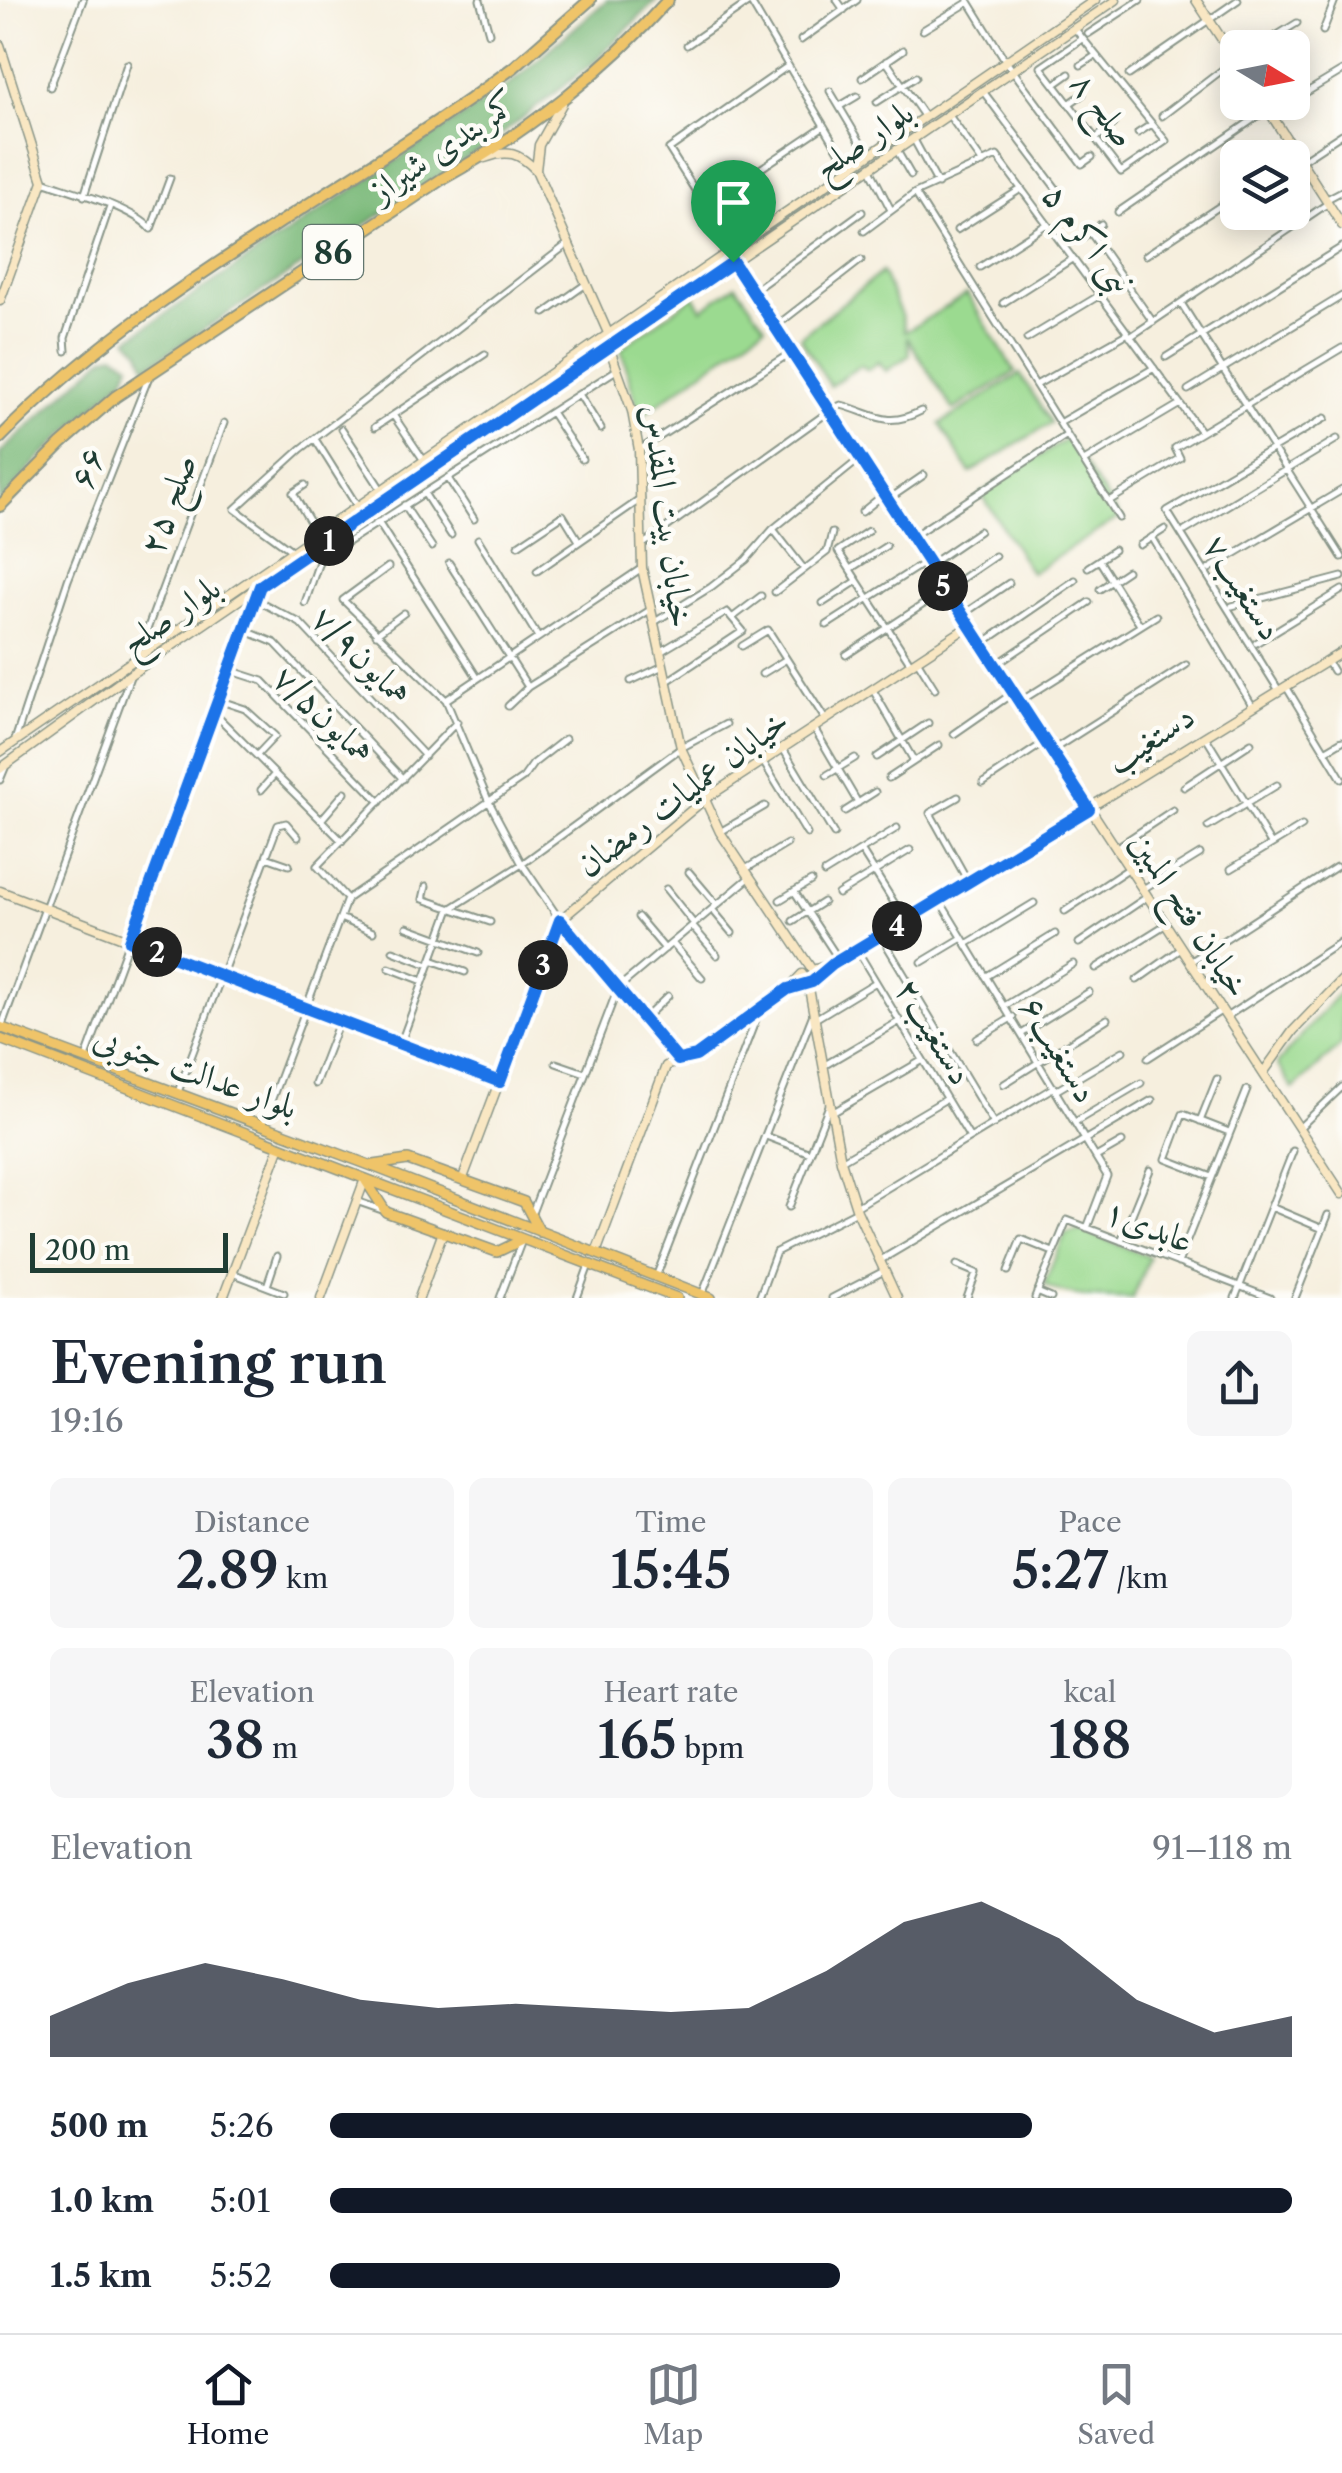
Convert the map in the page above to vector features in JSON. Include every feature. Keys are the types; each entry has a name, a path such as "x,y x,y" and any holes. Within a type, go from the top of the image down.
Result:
{"highway":[{"name":"کمربندی شیراز","path":"0,438 53,386 141,317 470,99 514,67 590,0"},
{"name":"کمربندی شیراز","path":"0,506 99,409 471,163 580,82 629,41 668,0"}],"main road":[{"name":"بلوار عدالت جنوبی","path":"0,1028 85,1060 280,1146 652,1294 676,1298"},
{"name":"بلوار عدالت جنوبی","path":"0,1039 144,1087 178,1094 706,1296"},
{"name":"بلوار عدالت جنوبی","path":"372,1166 408,1160 524,1202 531,1216"},
{"path":"364,1179 386,1212 498,1252 522,1240"},
{"path":"531,1216 540,1232"}],"street":[{"path":"50,87 84,0"},
{"path":"480,0 489,33"},
{"path":"837,0 844,10"},
{"path":"802,40 857,0"},
{"name":"بلوار صلح","path":"0,752 1095,0"},
{"name":"بلوار صلح","path":"3,767 131,674 1116,0"},
{"path":"1085,36 1140,0"},
{"path":"1196,0 1220,36"},
{"path":"1129,75 1238,0"},
{"path":"1324,31 1335,0"},
{"path":"687,46 751,1 849,168"},
{"path":"924,30 970,1 1005,60 1082,164 1092,157"},
{"path":"1284,30 1297,22"},
{"path":"1074,28 1085,36 1096,56 1152,124 1138,133"},
{"name":"۸ صلح","path":"1085,36 1041,67 1121,172 1166,142 1152,124"},
{"path":"0,44 43,181 0,301"},
{"path":"862,78 903,50"},
{"path":"1081,65 1096,56"},
{"path":"886,61 924,116"},
{"path":"84,196 127,64"},
{"path":"788,66 669,149 704,206 824,126"},
{"path":"1310,90 1342,71"},
{"path":"1162,116 1220,73"},
{"path":"1054,84 1069,74"},
{"path":"878,102 916,77"},
{"path":"536,170 536,156 544,134 558,108 580,82"},
{"path":"830,90 868,155"},
{"path":"982,90 1061,195"},
{"path":"1069,104 1083,94"},
{"path":"840,106 858,96"},
{"path":"864,232 914,193 983,163 948,114"},
{"path":"1118,212 1251,120"},
{"path":"1096,138 1114,124"},
{"path":"1310,151 1342,134"},
{"path":"912,138 938,184"},
{"path":"896,150 910,175"},
{"path":"471,163 510,152 522,156 536,170 608,333"},
{"name":"نبی اکرم ۵","path":"983,163 997,156 1201,432"},
{"path":"869,168 891,210"},
{"path":"43,181 110,206 146,222 151,229 170,178"},
{"path":"1310,178 1342,225"},
{"path":"957,230 1021,189"},
{"path":"1036,386 1154,322 1342,191"},
{"path":"914,193 1119,518"},
{"path":"66,351 65,338 110,206"},
{"path":"1146,255 1220,206"},
{"path":"752,291 862,212"},
{"path":"774,220 781,229"},
{"path":"980,266 1047,224"},
{"path":"1080,239 1101,224"},
{"path":"1090,232 1154,322"},
{"path":"293,552 235,509 315,439 569,243"},
{"path":"1166,356 1342,247"},
{"path":"1003,303 1073,259"},
{"path":"776,326 861,260"},
{"name":"خیابان فتح المبین","path":"733,262 1342,1194"},
{"path":"546,313 586,284"},
{"path":"1027,339 1100,296"},
{"path":"1188,390 1342,296"},
{"path":"1182,303 1342,556"},
{"name":"خیابان بیت المقدس","path":"609,347 632,412 639,450 642,568 682,748 720,832 804,958 809,976"},
{"path":"1109,501 1180,458 1175,448 1342,348"},
{"path":"639,450 793,352"},
{"path":"375,427 485,354"},
{"path":"1060,423 1154,368"},
{"path":"305,603 325,544 340,548 618,369"},
{"name":"۶۶","path":"14,742 68,580 150,373"},
{"path":"522,392 528,401"},
{"path":"579,394 601,429"},
{"path":"1084,461 1180,404"},
{"path":"642,544 830,410 841,406 884,421 901,422 921,412"},
{"path":"551,412 582,459"},
{"path":"393,414 424,459"},
{"path":"1274,449 1325,418"},
{"name":"صلح ۲۵","path":"136,659 224,423"},
{"path":"342,429 380,490"},
{"path":"911,537 1068,435"},
{"path":"315,439 357,506"},
{"path":"1185,531 1336,439"},
{"name":"دستغیب۷","path":"1274,449 1167,511 1341,775"},
{"path":"653,623 746,560 773,529 861,458"},
{"path":"862,512 924,475"},
{"path":"448,478 474,519"},
{"path":"305,485 293,493 317,534"},
{"path":"1209,569 1342,490"},
{"path":"424,492 451,535"},
{"path":"537,572 640,499"},
{"path":"404,505 432,547"},
{"path":"518,545 563,516 579,541"},
{"path":"378,522 477,678"},
{"path":"1140,545 1165,528"},
{"path":"773,529 804,569"},
{"path":"827,625 978,531"},
{"path":"868,532 838,551 888,628 935,688"},
{"path":"775,592 827,552 832,534"},
{"path":"1152,537 1252,705"},
{"path":"478,539 538,637"},
{"path":"1334,545 1342,540"},
{"path":"1334,545 1342,548"},
{"path":"850,569 886,546"},
{"path":"1088,568 1114,550"},
{"path":"946,590 995,556"},
{"path":"1099,560 1140,626"},
{"path":"448,563 528,687"},
{"path":"388,567 342,600 446,700 488,800 522,864 560,920 678,1060"},
{"path":"446,700 642,568"},
{"path":"1100,588 1127,571"},
{"path":"1232,606 1342,577"},
{"path":"981,644 1075,580"},
{"path":"823,603 857,581"},
{"path":"962,615 1009,583"},
{"path":"85,1060 260,586"},
{"path":"1256,643 1342,590"},
{"path":"732,618 760,596"},
{"name":"همایون۷/۹","path":"255,599 300,624 425,756"},
{"path":"995,666 1090,602"},
{"path":"846,655 924,604"},
{"path":"508,706 528,687 650,610"},
{"path":"660,652 727,612 743,631 666,682"},
{"path":"376,634 404,613"},
{"path":"1019,702 1156,616"},
{"name":"خیابان عملیات رمضان","path":"463,1178 560,920 706,799 969,626"},
{"path":"244,630 276,643 403,779"},
{"path":"742,646 768,630 825,720"},
{"name":"دستغیب","path":"759,1011 809,976 940,901 1281,687 1342,653"},
{"path":"762,674 786,659"},
{"path":"1327,661 1333,672"},
{"path":"1052,751 1186,664"},
{"path":"631,681 663,666"},
{"name":"همایون۷/۵","path":"229,670 262,682 380,802"},
{"path":"0,1028 131,674"},
{"path":"872,689 914,761"},
{"path":"954,734 1013,693"},
{"path":"218,700 245,709 274,736 257,756"},
{"path":"213,712 342,841"},
{"path":"347,899 316,866 456,722"},
{"path":"876,757 928,723"},
{"path":"400,1045 450,909 522,864 682,748 726,724"},
{"path":"813,727 858,802"},
{"path":"1205,736 1271,844"},
{"path":"262,1125 347,899 524,778 533,764 565,739"},
{"path":"983,783 1045,742"},
{"path":"1325,752 1342,742"},
{"path":"1184,787 1251,744"},
{"path":"889,778 939,745"},
{"path":"782,747 834,834"},
{"path":"827,775 855,758"},
{"path":"762,760 807,834"},
{"path":"0,780 3,767"},
{"path":"260,790 275,774"},
{"path":"1208,828 1277,785"},
{"path":"321,820 345,792"},
{"path":"845,811 875,792"},
{"path":"958,797 930,813 969,883"},
{"path":"720,832 764,806"},
{"path":"1115,848 1173,810"},
{"path":"178,1094 278,825 286,823 298,837"},
{"path":"1231,868 1302,826"},
{"path":"824,872 898,828"},
{"path":"531,1216 618,988 715,908 747,874 787,844"},
{"path":"862,850 906,921"},
{"path":"838,894 910,850"},
{"path":"1079,943 1200,854"},
{"path":"266,857 290,865"},
{"path":"1190,962 1336,867"},
{"path":"1065,911 1128,868"},
{"path":"690,872 732,933"},
{"path":"780,900 811,881"},
{"path":"426,886 422,899 490,922"},
{"path":"666,888 718,955"},
{"path":"0,891 500,1082"},
{"path":"794,891 836,962"},
{"name":"دستغیب۶","path":"940,901 1096,1157"},
{"path":"793,921 823,902"},
{"path":"922,962 1034,903"},
{"path":"638,917 665,949"},
{"path":"340,918 373,932"},
{"path":"1096,968 1165,925"},
{"path":"408,926 478,953"},
{"path":"988,976 1055,934"},
{"path":"881,936 994,1124"},
{"path":"1148,1058 1342,941"},
{"path":"672,943 702,978"},
{"path":"1136,980 1182,949"},
{"name":"۲دستغیب","path":"857,950 970,1138"},
{"path":"393,951 466,972"},
{"path":"1006,1005 1072,964"},
{"path":"390,968 424,981"},
{"path":"809,976 841,1161 857,1209 897,1298"},
{"path":"1263,1073 1293,1031 1342,980"},
{"path":"706,1296 814,1016 876,982"},
{"path":"1022,1033 1088,992"},
{"path":"644,1018 668,996"},
{"path":"596,1253 666,1066 696,1056 759,1011"},
{"path":"656,1277 759,1011"},
{"path":"977,1039 1013,1016"},
{"path":"1004,1084 1107,1019"},
{"path":"824,1066 900,1021"},
{"path":"316,1084 339,1022"},
{"path":"759,1298 776,1252 857,1209 970,1138 1123,1052"},
{"path":"832,1113 923,1060"},
{"path":"556,1063 584,1073"},
{"path":"1200,1121 1217,1079"},
{"path":"1075,1122 1141,1083"},
{"path":"1299,1128 1342,1086"},
{"path":"1178,1262 1246,1090"},
{"path":"841,1161 946,1099"},
{"path":"879,1261 1152,1100"},
{"path":"788,1207 830,1102"},
{"path":"1212,1177 1166,1159 1183,1114 1230,1132"},
{"path":"765,1136 810,1153"},
{"path":"1087,1228 1107,1176 1096,1157 1122,1142"},
{"path":"223,1298 280,1146"},
{"path":"1235,1298 1293,1151"},
{"path":"1121,1241 1150,1170"},
{"path":"322,1298 364,1179"},
{"path":"356,1201 386,1212"},
{"path":"1270,1206 1322,1229"},
{"path":"1295,1298 1328,1215"},
{"name":"۱عابدی","path":"1054,1252 1066,1220 1270,1298"},
{"path":"419,1298 443,1232"},
{"path":"1008,1271 1021,1239 1054,1252 1036,1295 1052,1298"},
{"path":"500,1298 522,1240"},
{"path":"498,1252 515,1258"},
{"path":"266,1286 277,1256"},
{"path":"956,1265 976,1273 966,1298"},
{"path":"577,1298 589,1266"},
{"path":"834,1297 884,1271"},
{"path":"232,1274 284,1293"}],"green space":[{"path":"607,0 657,0 592,64 492,142 146,367 139,349 128,339 505,88"},
{"path":"882,272 905,332 967,294 1015,372 953,410 907,337 910,355 886,371 879,362 867,370 861,365 830,386 800,337"},
{"path":"736,285 765,326 640,417 621,348 694,296 702,309"},
{"path":"115,354 130,364 125,377 39,459 0,503 0,453 106,356"},
{"path":"1020,374 1051,423 970,473 940,424"},
{"path":"1067,439 1120,517 1031,573 981,493"},
{"path":"1342,989 1342,1044 1293,1089 1277,1064"},
{"path":"1079,1229 1149,1257 1133,1298 1074,1295 1044,1284 1065,1234"}],"route":[{"path":"733,262 1089,809 833,964 812,982 788,989 696,1056 678,1060 560,920 500,1082 130,941 260,586 733,262"}]}
